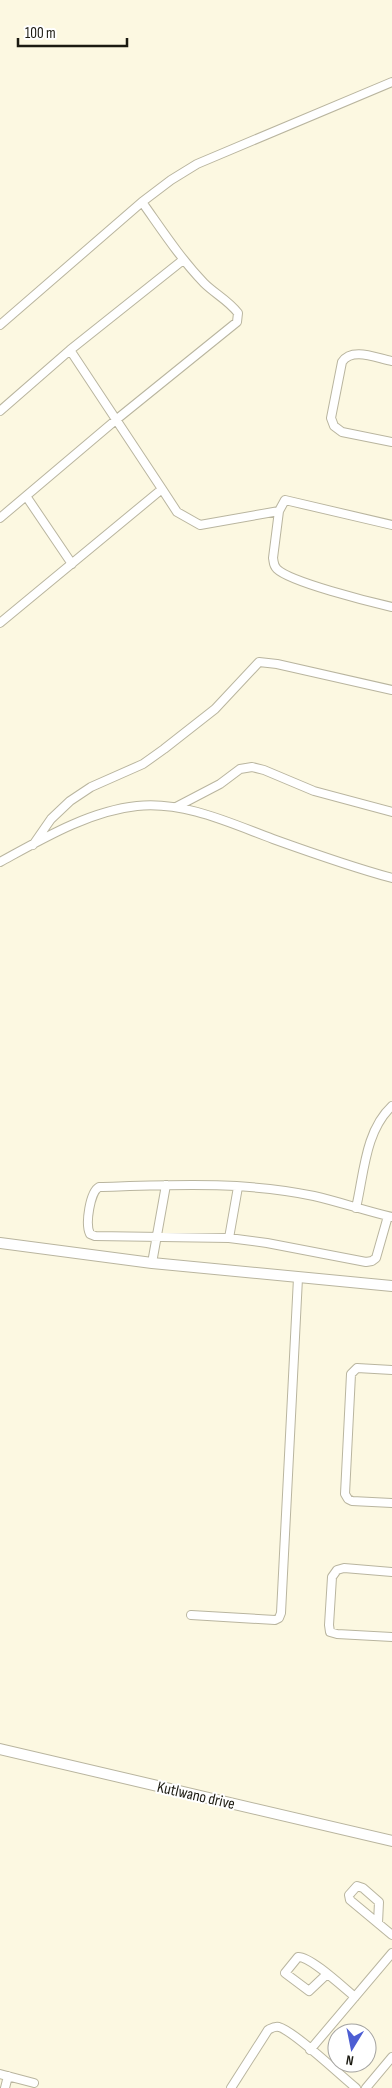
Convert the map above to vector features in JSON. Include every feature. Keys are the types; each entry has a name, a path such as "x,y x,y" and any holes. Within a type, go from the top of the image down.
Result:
{"street":[{"path":"0,325 142,202 171,180 197,164 392,82"},
{"path":"0,518 117,419 237,322 238,313 231,303 206,285 183,260 142,202"},
{"path":"0,411 70,350 183,260"},
{"path":"70,350 177,512 200,526 280,511"},
{"path":"392,361 353,353 346,356 342,362 331,418 334,426 342,432 392,442"},
{"path":"0,623 162,490"},
{"path":"26,496 72,564"},
{"path":"392,525 285,500 280,511 273,558 274,566 278,571 308,583 392,608"},
{"path":"33,845 51,819 70,801 91,788 143,764 164,749 215,709 259,662 277,664 392,690"},
{"path":"176,807 220,784 240,770 252,767 314,791 392,812"},
{"path":"0,862 68,827 107,812 135,806 154,805 176,807 233,824 333,861 392,878"},
{"path":"356,1208 373,1131 382,1116 392,1106"},
{"path":"152,1262 158,1238 166,1185"},
{"path":"166,1185 238,1187 314,1196 356,1208 390,1216 376,1258 372,1262 229,1238 95,1236 90,1234 87,1228 93,1193 99,1187 166,1185"},
{"path":"229,1238 238,1187"},
{"path":"0,1243 152,1262 392,1286"},
{"path":"191,1615 275,1620 279,1618 281,1613 298,1278"},
{"path":"392,1370 357,1368 351,1374 345,1494 352,1501 392,1504"},
{"path":"392,1572 344,1568 337,1570 332,1577 328,1625 330,1632 337,1634 392,1637"},
{"name":"Kutlwano drive","path":"0,1749 392,1841"},
{"path":"378,1923 379,1902 363,1888 357,1886 349,1895 350,1900 392,1935"},
{"path":"310,2050 392,1954"},
{"path":"327,1974 309,1991 285,1973 301,1956 327,1974 355,1997"},
{"path":"243,2088 233,2085 268,2030 274,2027 281,2028 356,2088"},
{"path":"366,2088 392,2057"},
{"path":"0,2074 34,2083"},
{"path":"5,2088 8,2076"}]}
